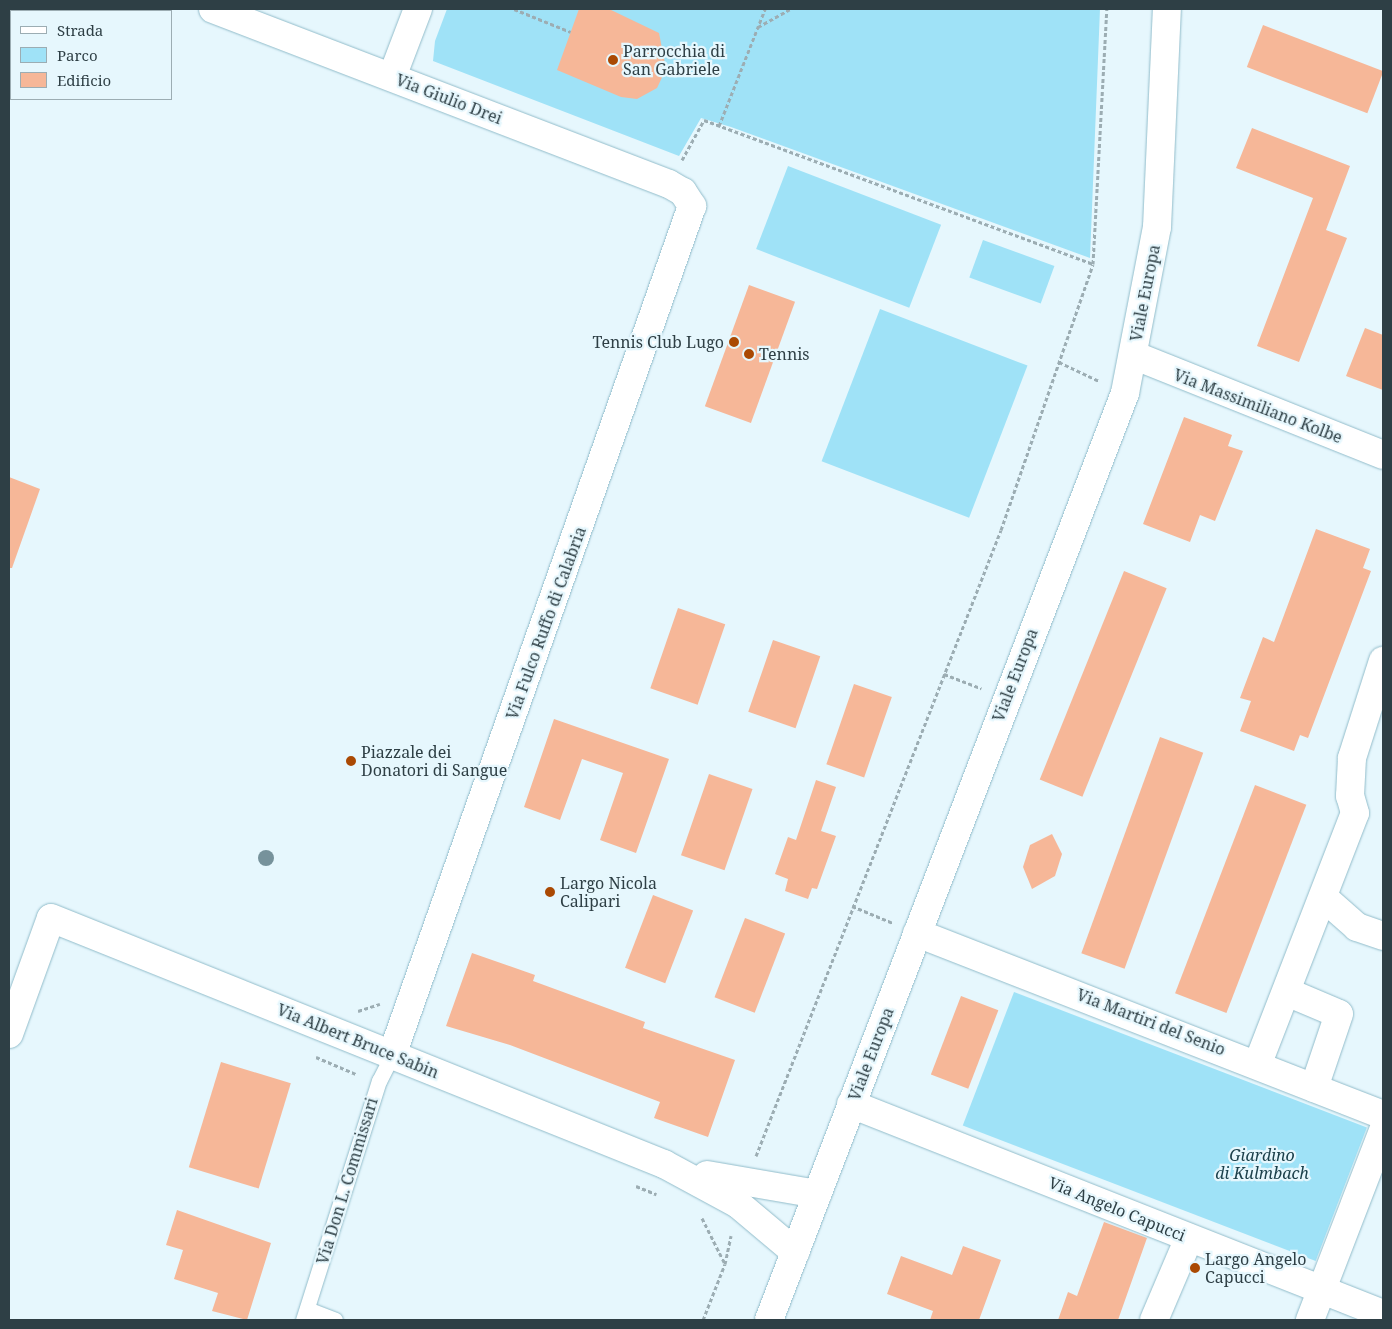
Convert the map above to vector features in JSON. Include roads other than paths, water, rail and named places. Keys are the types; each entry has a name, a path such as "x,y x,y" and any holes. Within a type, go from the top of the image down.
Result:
{"street":[{"name":"Via Giulio Drei","path":"214,9 683,192"},
{"path":"392,77 418,9"},
{"name":"Viale Europa","path":"769,1320 1006,697 1125,394 1157,227 1167,9"},
{"name":"Via Fulco Ruffo di Calabria","path":"392,1055 691,216 692,206 683,192"},
{"name":"Via Massimiliano Kolbe","path":"1133,355 1383,455"},
{"path":"1258,1062 1288,992 1355,813 1350,796 1352,758 1383,661"},
{"path":"1323,897 1357,927 1383,936"},
{"name":"Via Albert Bruce Sabin","path":"9,1034 51,918 742,1194 817,1194"},
{"name":"Via Martiri del Senio","path":"916,933 1258,1062 1314,1088 1383,1115"},
{"path":"1288,992 1338,1014 1314,1088"},
{"name":"Via Angelo Capucci","path":"851,1104 1383,1314"},
{"path":"1310,1320 1383,1131"},
{"name":"Via Albert Bruce Sabin","path":"742,1194 795,1252"},
{"path":"1154,1320 1189,1238"}],"lane":[{"name":"Via Don L. Commissari","path":"335,1320 305,1315 379,1081 392,1055"}],"place":[{"name":"Parrocchia di San Gabriele","path":"613,60"},
{"name":"Tennis Club Lugo","path":"734,342"},
{"name":"Tennis","path":"749,354"},
{"name":"Piazzale dei Donatori di Sangue","path":"351,761"},
{"name":"Largo Nicola Calipari","path":"550,892"},
{"name":"Largo Angelo Capucci","path":"1195,1268"}],"park label":[{"name":"Giardino di Kulmbach","path":"1262,1164"}]}
